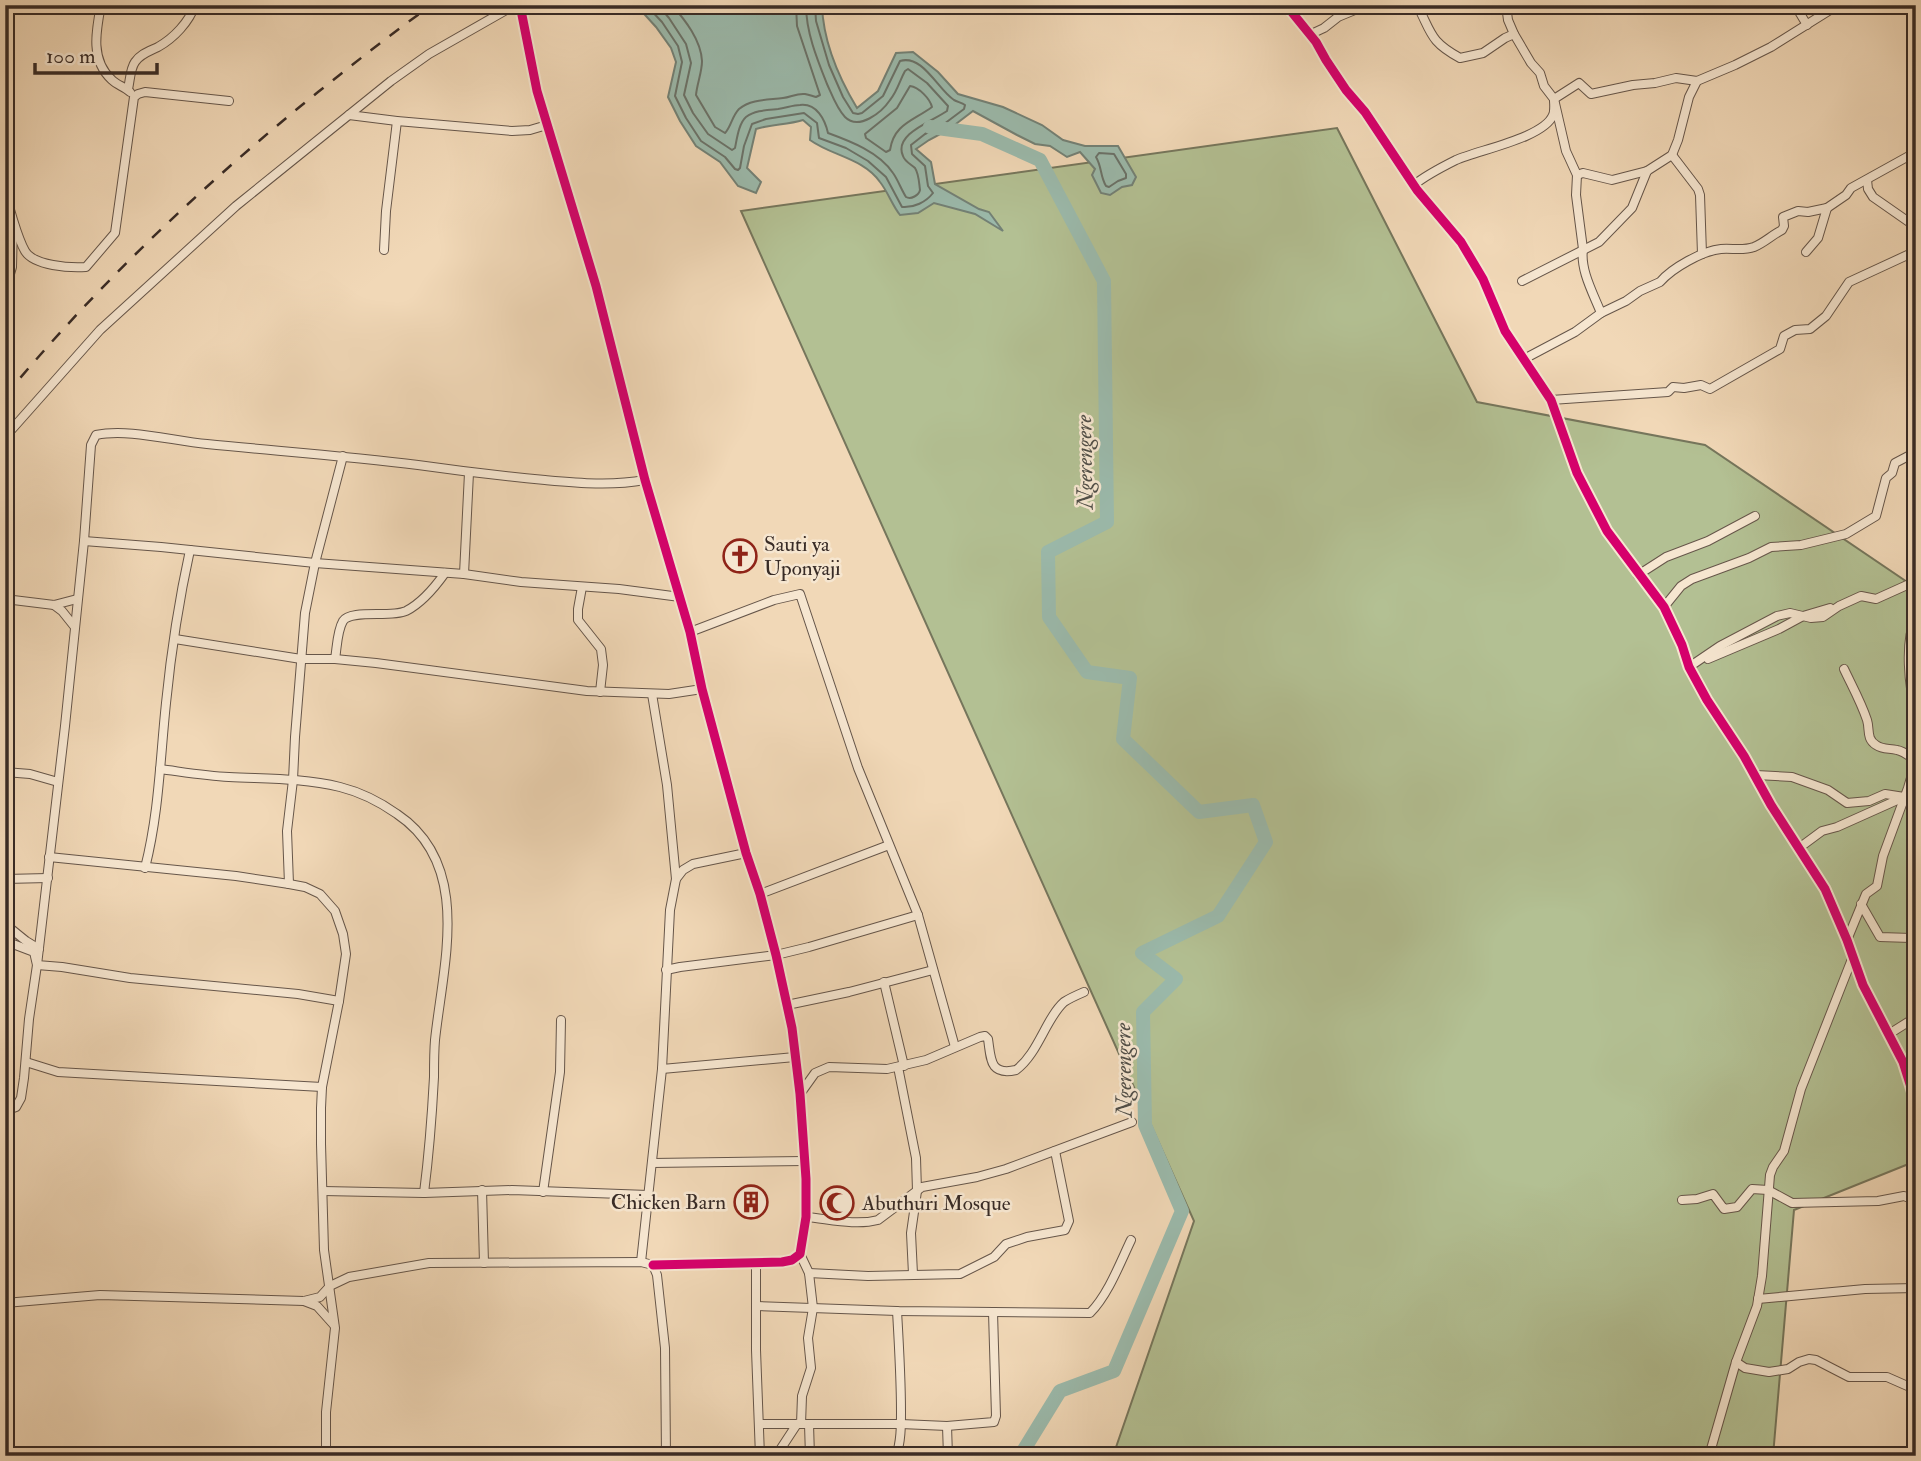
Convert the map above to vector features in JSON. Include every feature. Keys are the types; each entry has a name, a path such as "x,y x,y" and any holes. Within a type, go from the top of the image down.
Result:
{"street":[{"path":"5,24 7,5"},
{"path":"5,188 25,253 38,261 70,268 86,267 116,233 134,97 128,89 109,77 100,62 95,34 101,5"},
{"path":"128,89 134,63 178,31 190,17 195,5"},
{"path":"5,437 100,330 236,205 391,81 429,54 517,5 537,91 596,286 645,480 690,632 702,689 776,955 792,1028 805,1161 806,1217 800,1254 809,1273 813,1308 808,1338 811,1368 803,1396 802,1424 810,1456"},
{"path":"1286,5 1316,42 1326,61 1365,112 1414,185 1461,242 1488,288 1505,331 1551,400 1577,473 1607,531 1664,607 1689,667 1707,700 1825,889 1863,985 1903,1062 1916,1105 1913,1128 1916,1135"},
{"path":"1309,35 1338,17 1367,5"},
{"path":"1417,5 1437,43 1460,58 1483,53 1514,34"},
{"path":"1506,5 1514,34 1554,99 1566,151 1577,175 1576,195 1584,271 1601,313"},
{"path":"1795,5 1807,25"},
{"path":"1554,99 1579,83 1591,94 1676,78 1697,81 1747,59 1838,5"},
{"path":"5,42 5,150"},
{"path":"1577,175 1583,173 1612,180 1647,171 1672,155 1689,97 1697,81"},
{"path":"134,97 145,92 229,101"},
{"path":"1414,185 1456,160 1519,139 1543,126 1553,115 1554,99"},
{"path":"349,115 512,131 547,125"},
{"path":"384,250 397,121"},
{"path":"1524,359 1660,282 1667,274 1702,254 1721,249 1742,250 1753,247 1782,230 1783,217 1798,211 1828,208 1846,195 1850,188 1916,152"},
{"path":"1672,155 1700,195 1702,254"},
{"path":"1522,281 1599,242 1632,208 1647,171"},
{"path":"1867,180 1872,197 1916,227"},
{"path":"1806,252 1818,238 1828,208"},
{"path":"5,291 12,267 13,218"},
{"path":"1551,400 1668,392 1674,387 1701,385 1710,389 1780,349 1784,335 1795,330 1810,329 1826,316 1849,282 1916,251"},
{"path":"5,1111 16,1107 21,1098 26,1062 84,541 91,445 96,435 109,432 202,444 343,456 469,473 602,484 645,480"},
{"path":"1664,607 1681,586 1709,572 1771,547 1801,545 1846,534 1867,523 1876,516 1886,478 1892,473 1895,463 1916,452"},
{"path":"289,884 287,831 306,613 315,564 343,456"},
{"path":"464,574 469,473"},
{"path":"1638,575 1666,557 1708,541 1755,516"},
{"path":"84,541 315,564 464,574 680,597"},
{"path":"145,868 159,797 166,700 182,586 190,550"},
{"path":"335,659 343,621 356,615 390,615 406,611 420,601 445,573"},
{"path":"1689,667 1720,646 1783,614 1823,617 1861,596 1876,599 1916,581"},
{"path":"582,587 578,620 601,649 603,665 600,692"},
{"path":"690,632 774,600 800,594 858,768 918,915 955,1047"},
{"path":"5,598 54,605 77,599"},
{"path":"54,605 75,626"},
{"path":"1803,616 1830,608"},
{"path":"1916,617 1910,639 1910,662 1911,689 1916,713"},
{"path":"175,639 301,659 335,659 600,692 669,694 702,689"},
{"path":"1844,669 1861,704 1873,744 1904,753 1915,765 1883,856 1877,886 1866,894 1847,940"},
{"path":"641,1262 662,1069 670,910 676,879 667,785 652,694"},
{"path":"160,769 225,777 293,780 341,787 381,803 409,822 424,839 442,872 447,894 448,942 435,1042 424,1193"},
{"path":"5,772 30,774 58,782"},
{"path":"1756,775 1792,777 1828,790 1847,803 1869,801 1885,794 1904,797"},
{"path":"1800,848 1822,831 1904,797"},
{"path":"760,894 890,845"},
{"path":"676,879 683,870 693,864 746,853"},
{"path":"49,857 236,876 305,887 320,894 335,911 346,954 322,1087 324,1250 335,1328 326,1412 326,1456"},
{"path":"5,879 48,878"},
{"path":"1861,904 1880,937 1911,938 1916,890"},
{"path":"666,970 776,955 918,915"},
{"path":"5,924 26,942 38,948"},
{"path":"5,941 34,952 37,965"},
{"path":"1709,1456 1758,1299 1772,1171 1786,1145 1801,1089 1852,959"},
{"path":"37,965 339,1001"},
{"path":"787,1005 933,970"},
{"path":"884,982 916,1158 917,1191 911,1233 913,1275"},
{"path":"800,1094 815,1073 829,1067 887,1069 926,1060 985,1036 988,1039 990,1060 995,1066 1004,1071 1016,1070 1033,1051 1060,1007 1084,992"},
{"path":"1889,1034 1916,1017"},
{"path":"543,1192 560,1072 561,1020"},
{"path":"662,1069 795,1057"},
{"path":"26,1062 58,1072 322,1087"},
{"path":"806,1217 843,1222 878,1220 922,1187 1006,1169 1132,1122"},
{"path":"809,1273 868,1276 960,1274 993,1257 1006,1244 1065,1230 1069,1221 1055,1151"},
{"path":"652,1163 805,1161"},
{"path":"1682,1200 1713,1194 1724,1209 1737,1207 1752,1189 1768,1190 1793,1203 1878,1201 1904,1196 1916,1201"},
{"path":"323,1191 648,1195"},
{"path":"482,1191 484,1263"},
{"path":"756,1306 1090,1313 1100,1300 1130,1240"},
{"path":"5,1303 100,1295 304,1301 320,1297 330,1286 349,1277 429,1263 756,1263 788,1262 800,1254"},
{"path":"756,1263 760,1456"},
{"path":"653,1265 657,1275 665,1348 666,1456"},
{"path":"1758,1299 1865,1289 1916,1288"},
{"path":"304,1301 317,1306 335,1328"},
{"path":"896,1456 901,1424 897,1311"},
{"path":"759,1424 947,1426 991,1423 995,1419 993,1312"},
{"path":"1737,1362 1745,1368 1769,1372 1788,1369 1809,1359 1849,1377 1886,1377 1912,1388 1916,1385"},
{"path":"776,1456 802,1424"},
{"path":"947,1426 948,1456"}],"green space":[{"path":"1337,128 1477,402 1705,445 1916,588 1916,1161 1794,1210 1773,1456 1113,1456 1194,1221 741,211"}],"water":[{"path":"636,5 822,5 825,32 833,58 857,108 878,91 896,53 913,52 938,72 958,94 1003,107 1042,125 1063,140 1085,146 1118,146 1136,177 1132,185 1122,187 1110,195 1101,193 1092,175 1095,169 1080,152 1067,157 1050,146 1035,144 973,111 916,149 931,162 935,184 989,212 1003,231 975,214 934,203 918,213 900,215 873,174 856,162 810,140 811,127 803,120 756,129 747,168 761,182 756,193 738,186 720,162 696,146 680,121 668,97 676,62 671,48"}],"waterway":[{"name":"Ngerengere","path":"930,127 982,134 1040,160 1104,281 1107,522 1048,552 1049,617 1087,672 1130,678 1123,739 1199,812 1253,805 1266,842 1218,916 1142,953 1176,979 1143,1012 1145,1125 1182,1211 1114,1371 1060,1391 1020,1456"}],"railway":[{"path":"5,396 115,275 234,162 318,92 432,5"}],"cycle path":[{"path":"520,5 537,91 596,286 645,480 690,632 702,689 776,955 792,1028 800,1094 806,1179 806,1217 800,1254 792,1260 782,1262 653,1265"},
{"path":"1286,5 1316,42 1346,90 1365,112 1417,190 1461,242 1483,279 1505,331 1551,400 1577,473 1607,531 1664,607 1689,667 1707,700 1825,889 1863,985 1903,1062 1916,1103"}],"place":[{"name":"Sauti ya Uponyaji","path":"740,556"},
{"name":"Chicken Barn","path":"751,1202"},
{"name":"Abuthuri Mosque","path":"837,1203"}]}
